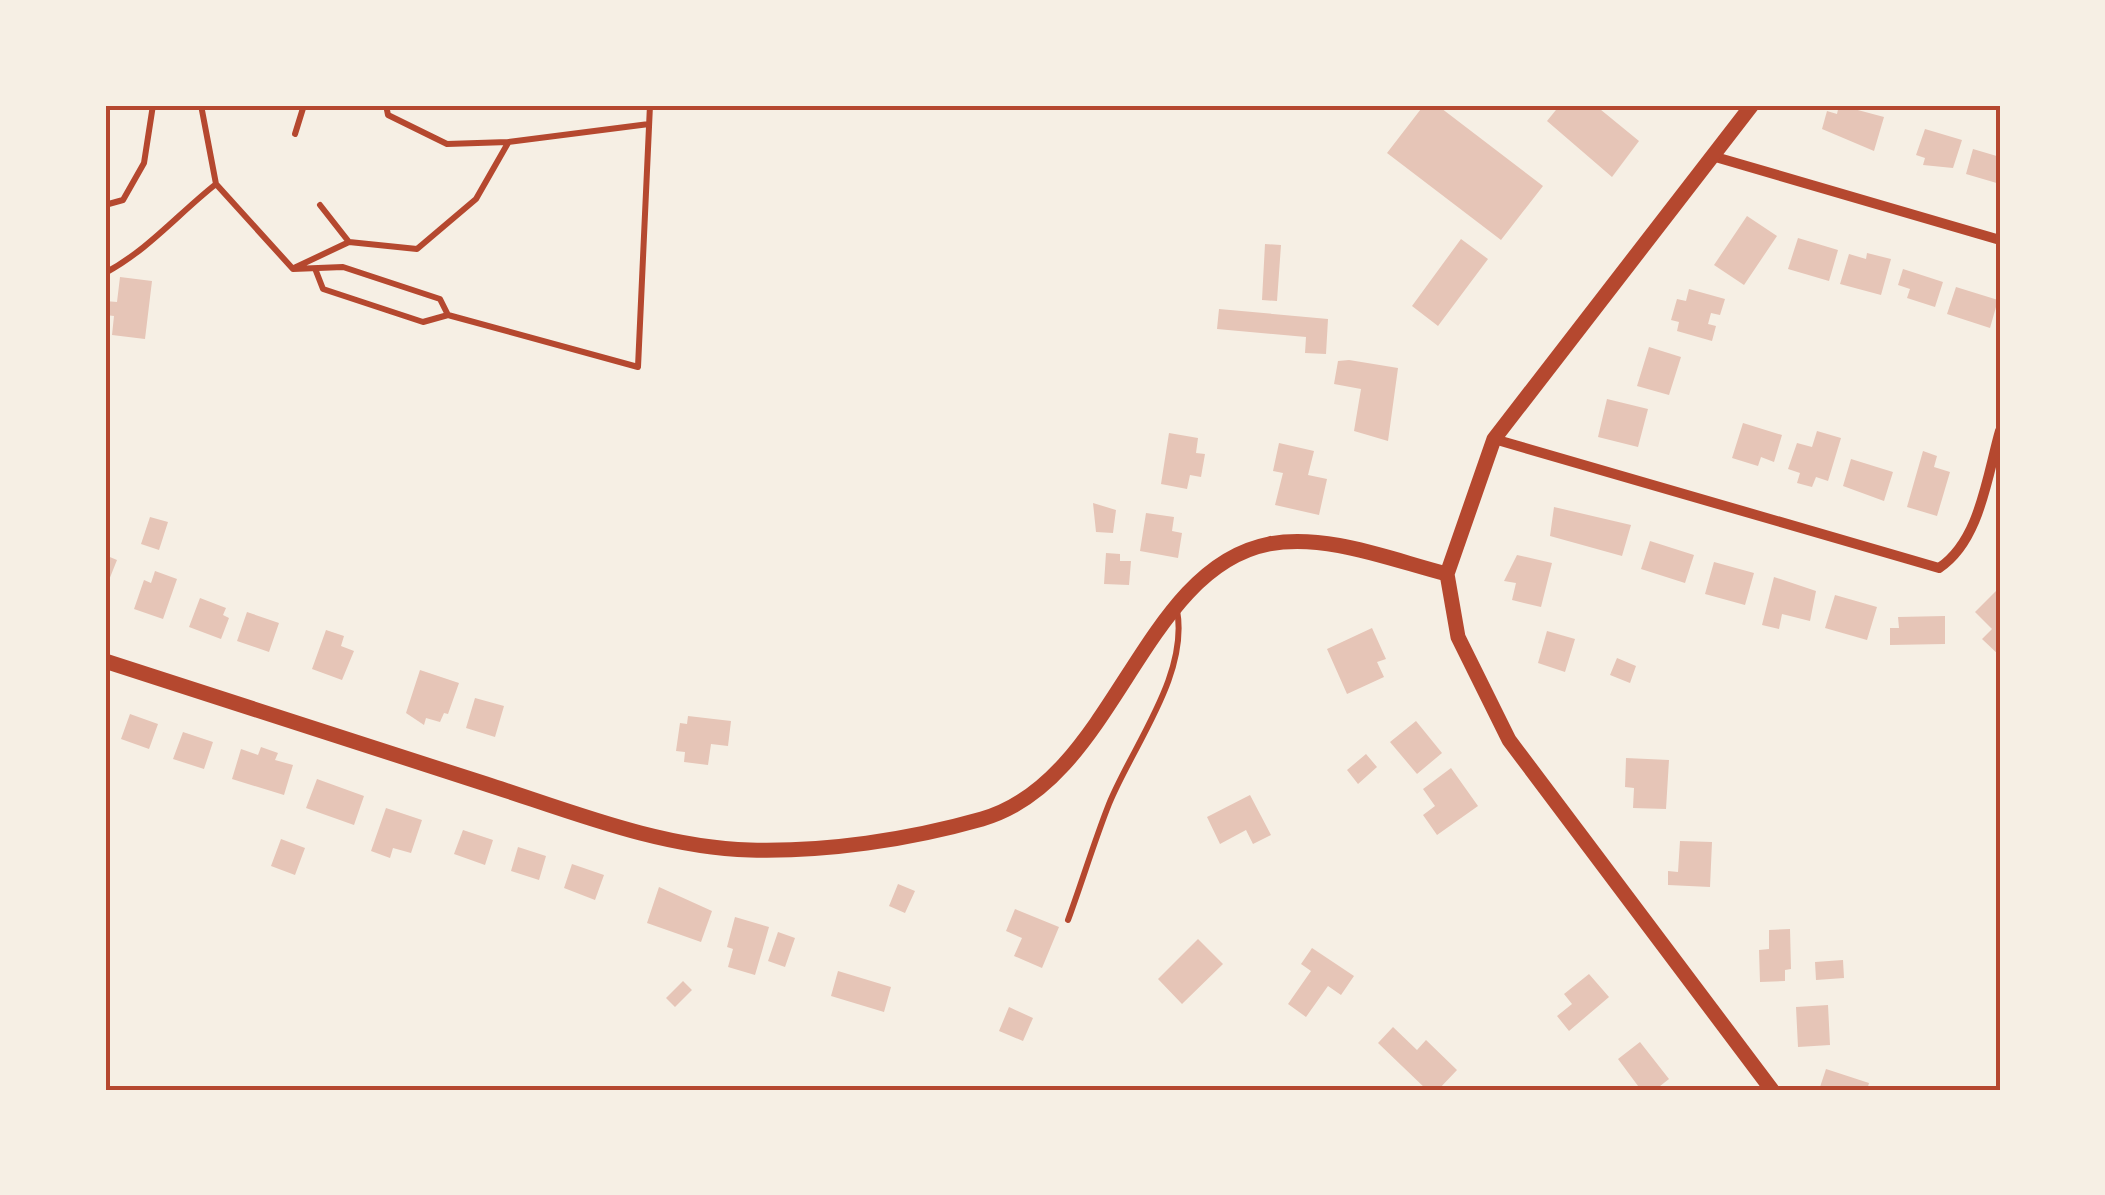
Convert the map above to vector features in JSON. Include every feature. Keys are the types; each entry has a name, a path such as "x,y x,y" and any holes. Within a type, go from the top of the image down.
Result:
{"street":[{"path":"1752,105 1494,440 1447,574 1458,637 1510,740 1772,1090"},
{"path":"1712,156 2000,240"},
{"path":"1494,440 1939,568 1956,557 1970,532 2000,431"},
{"path":"105,662 605,822 704,845 750,850 878,842 985,818 1033,795 1086,740 1176,608 1218,566 1268,544 1320,544 1447,574"}],"lane":[{"path":"105,205 123,200 144,163 153,105"},
{"path":"201,105 216,184 293,269 343,268 440,298 448,315"},
{"path":"295,134 304,105"},
{"path":"386,105 388,115 447,144 508,142 650,124"},
{"path":"316,271 323,289 423,322 448,315 638,368 650,105"},
{"path":"293,269 349,242 417,249 476,199 508,142"},
{"path":"105,273 143,252 180,212 216,184"},
{"path":"320,205 349,242"},
{"path":"1068,920 1110,804 1175,658 1180,630 1176,608"}],"building":[{"path":"1424,105 1437,105 1543,186 1501,240 1387,153"},
{"path":"1560,105 1595,105 1639,141 1612,177 1547,121"},
{"path":"1839,105 1884,117 1874,151 1822,129 1827,111 1837,114"},
{"path":"1925,129 1962,140 1953,168 1923,165 1925,158 1916,155"},
{"path":"1973,149 2000,157 2000,184 1966,174"},
{"path":"1747,216 1777,236 1744,285 1714,265"},
{"path":"1798,238 1838,250 1829,281 1788,269"},
{"path":"1461,239 1488,259 1438,326 1412,306"},
{"path":"1265,244 1281,245 1277,301 1262,300"},
{"path":"1867,253 1891,259 1881,295 1840,284 1849,254 1866,259"},
{"path":"1903,269 1943,282 1935,307 1907,298 1910,289 1898,285"},
{"path":"120,277 152,281 145,339 112,335 114,316 105,315 105,301 117,302"},
{"path":"1956,287 1998,300 1990,328 1947,314"},
{"path":"1689,289 1725,299 1720,315 1711,313 1708,324 1716,326 1712,341 1677,331 1679,322 1671,320 1677,299 1686,301"},
{"path":"1219,309 1328,319 1326,354 1305,353 1306,337 1217,329"},
{"path":"1649,347 1681,357 1669,395 1637,386"},
{"path":"1338,361 1398,368 1388,441 1354,431 1361,389 1334,384"},
{"path":"1607,399 1648,409 1638,447 1598,437"},
{"path":"1743,423 1782,435 1774,462 1761,457 1758,466 1732,458"},
{"path":"1817,431 1841,438 1828,481 1816,477 1812,487 1797,483 1800,473 1788,469 1797,443 1812,447"},
{"path":"1169,433 1198,438 1196,453 1205,454 1201,477 1190,475 1187,489 1161,484"},
{"path":"1279,443 1314,451 1308,475 1327,479 1319,515 1275,505 1283,473 1273,471"},
{"path":"1923,451 1937,456 1934,467 1950,472 1937,516 1907,507"},
{"path":"1851,459 1893,472 1884,501 1843,486"},
{"path":"1093,503 1116,510 1113,533 1096,532"},
{"path":"1554,507 1631,525 1622,556 1550,536"},
{"path":"1146,513 1174,517 1172,531 1182,533 1178,558 1140,551"},
{"path":"150,517 168,522 159,550 141,544"},
{"path":"1650,541 1694,555 1685,583 1641,569"},
{"path":"1106,553 1120,554 1120,561 1131,561 1129,585 1104,584"},
{"path":"105,555 117,560 105,590"},
{"path":"1517,555 1552,563 1541,607 1512,600 1516,583 1504,581"},
{"path":"1714,562 1754,573 1745,605 1705,594"},
{"path":"155,571 177,579 163,619 134,609 144,580 151,583"},
{"path":"1774,577 1816,591 1810,621 1782,614 1779,629 1762,625"},
{"path":"2000,587 2000,656 1982,639 1992,629 1975,612"},
{"path":"1835,595 1877,607 1867,640 1825,628"},
{"path":"200,598 226,608 223,615 229,618 221,639 189,627"},
{"path":"247,612 279,623 269,652 237,641"},
{"path":"1945,616 1945,644 1890,645 1890,628 1899,628 1898,617"},
{"path":"1372,628 1386,659 1377,662 1384,677 1347,694 1327,649"},
{"path":"326,630 344,636 341,646 354,651 342,680 312,669"},
{"path":"1547,631 1575,639 1565,672 1538,663"},
{"path":"1617,658 1636,666 1630,683 1610,675"},
{"path":"420,670 459,683 448,714 444,713 440,722 426,718 424,725 406,713"},
{"path":"475,698 504,706 495,737 466,728"},
{"path":"130,714 158,724 149,749 121,739"},
{"path":"688,716 731,721 728,746 711,744 708,765 684,762 685,752 676,751 680,723 687,724"},
{"path":"1416,721 1442,753 1417,774 1390,742"},
{"path":"183,732 213,742 204,769 173,759"},
{"path":"261,747 278,753 275,760 293,765 284,795 232,779 241,749 258,755"},
{"path":"1366,754 1377,767 1358,784 1347,770"},
{"path":"1626,758 1669,760 1666,809 1633,808 1634,788 1625,787"},
{"path":"1451,768 1478,806 1437,835 1423,815 1435,806 1423,789"},
{"path":"317,779 364,796 354,825 306,808"},
{"path":"1250,795 1271,835 1253,844 1246,830 1220,844 1207,817"},
{"path":"386,808 422,820 411,853 393,848 390,858 371,851"},
{"path":"463,830 493,840 485,865 454,854"},
{"path":"281,839 305,848 295,875 271,866"},
{"path":"1680,841 1712,842 1710,887 1668,885 1668,871 1678,872"},
{"path":"518,847 546,856 539,880 511,871"},
{"path":"572,864 604,875 595,900 564,888"},
{"path":"898,884 915,891 905,913 889,906"},
{"path":"659,887 712,911 701,942 647,923"},
{"path":"1015,909 1059,927 1042,968 1014,956 1022,938 1006,931"},
{"path":"735,917 769,927 755,975 728,967 733,949 727,947"},
{"path":"1790,929 1791,969 1785,970 1785,981 1760,982 1759,950 1769,949 1769,930"},
{"path":"778,932 795,938 785,967 768,961"},
{"path":"1198,939 1223,964 1182,1004 1158,979"},
{"path":"1312,948 1354,976 1341,995 1328,986 1306,1017 1288,1004 1311,971 1301,964"},
{"path":"1843,960 1844,978 1816,980 1815,962"},
{"path":"838,971 891,987 884,1012 831,996"},
{"path":"1589,974 1609,997 1569,1031 1557,1016 1572,1004 1564,994"},
{"path":"683,981 692,990 675,1007 666,998"},
{"path":"1828,1005 1830,1045 1798,1047 1796,1007"},
{"path":"1009,1007 1033,1018 1023,1041 999,1031"},
{"path":"1393,1027 1417,1050 1426,1040 1457,1070 1438,1090 1427,1090 1378,1043"},
{"path":"1640,1042 1669,1079 1655,1090 1641,1090 1618,1059"},
{"path":"1826,1069 1869,1083 1867,1090 1819,1090"}]}
